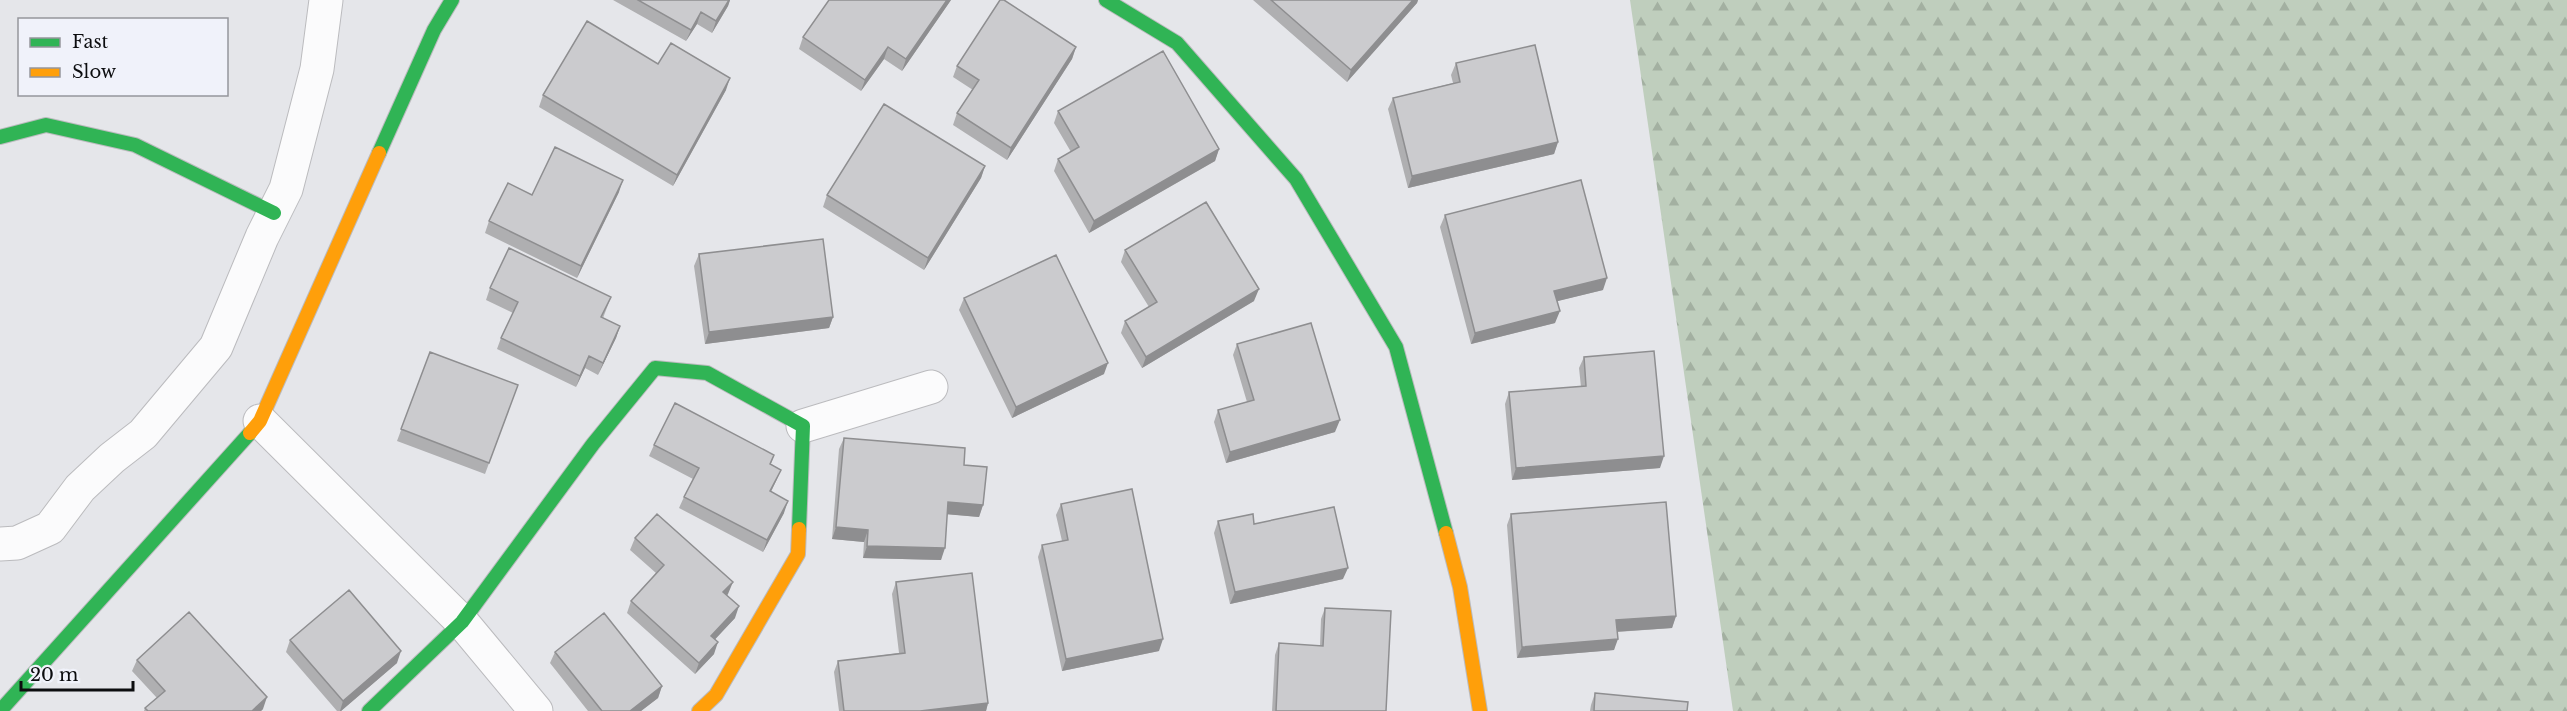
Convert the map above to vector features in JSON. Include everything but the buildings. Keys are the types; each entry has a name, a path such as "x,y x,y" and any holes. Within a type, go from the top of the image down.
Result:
{"street":[{"path":"0,544 17,543 51,528 80,488 112,458 143,434 216,347 286,189 317,69 326,0"},
{"path":"0,711 260,421 434,30 452,0"},
{"path":"1106,0 1177,44 1296,179 1396,347 1460,587 1480,711"},
{"path":"0,137 46,125 135,145 274,213"},
{"path":"369,711 462,622 593,444 655,369 707,373 803,426 931,387"},
{"path":"260,421 462,622 536,711"},
{"path":"699,711 716,695 798,554 803,426"}],"green space":[{"path":"1630,0 2567,0 2567,711 1733,711"}],"traffic: fast":[{"path":"379,153 434,30 452,0"},
{"path":"1106,0 1177,43 1296,179 1396,347 1446,533"},
{"path":"0,137 46,125 135,145 274,213"},
{"path":"369,711 462,622 593,444 655,368 707,373 803,426 799,529"},
{"path":"0,711 250,433"}],"traffic: slow":[{"path":"250,433 260,421 379,153"},
{"path":"699,711 716,695 798,554 799,529"},
{"path":"1446,533 1460,587 1480,711"}]}
